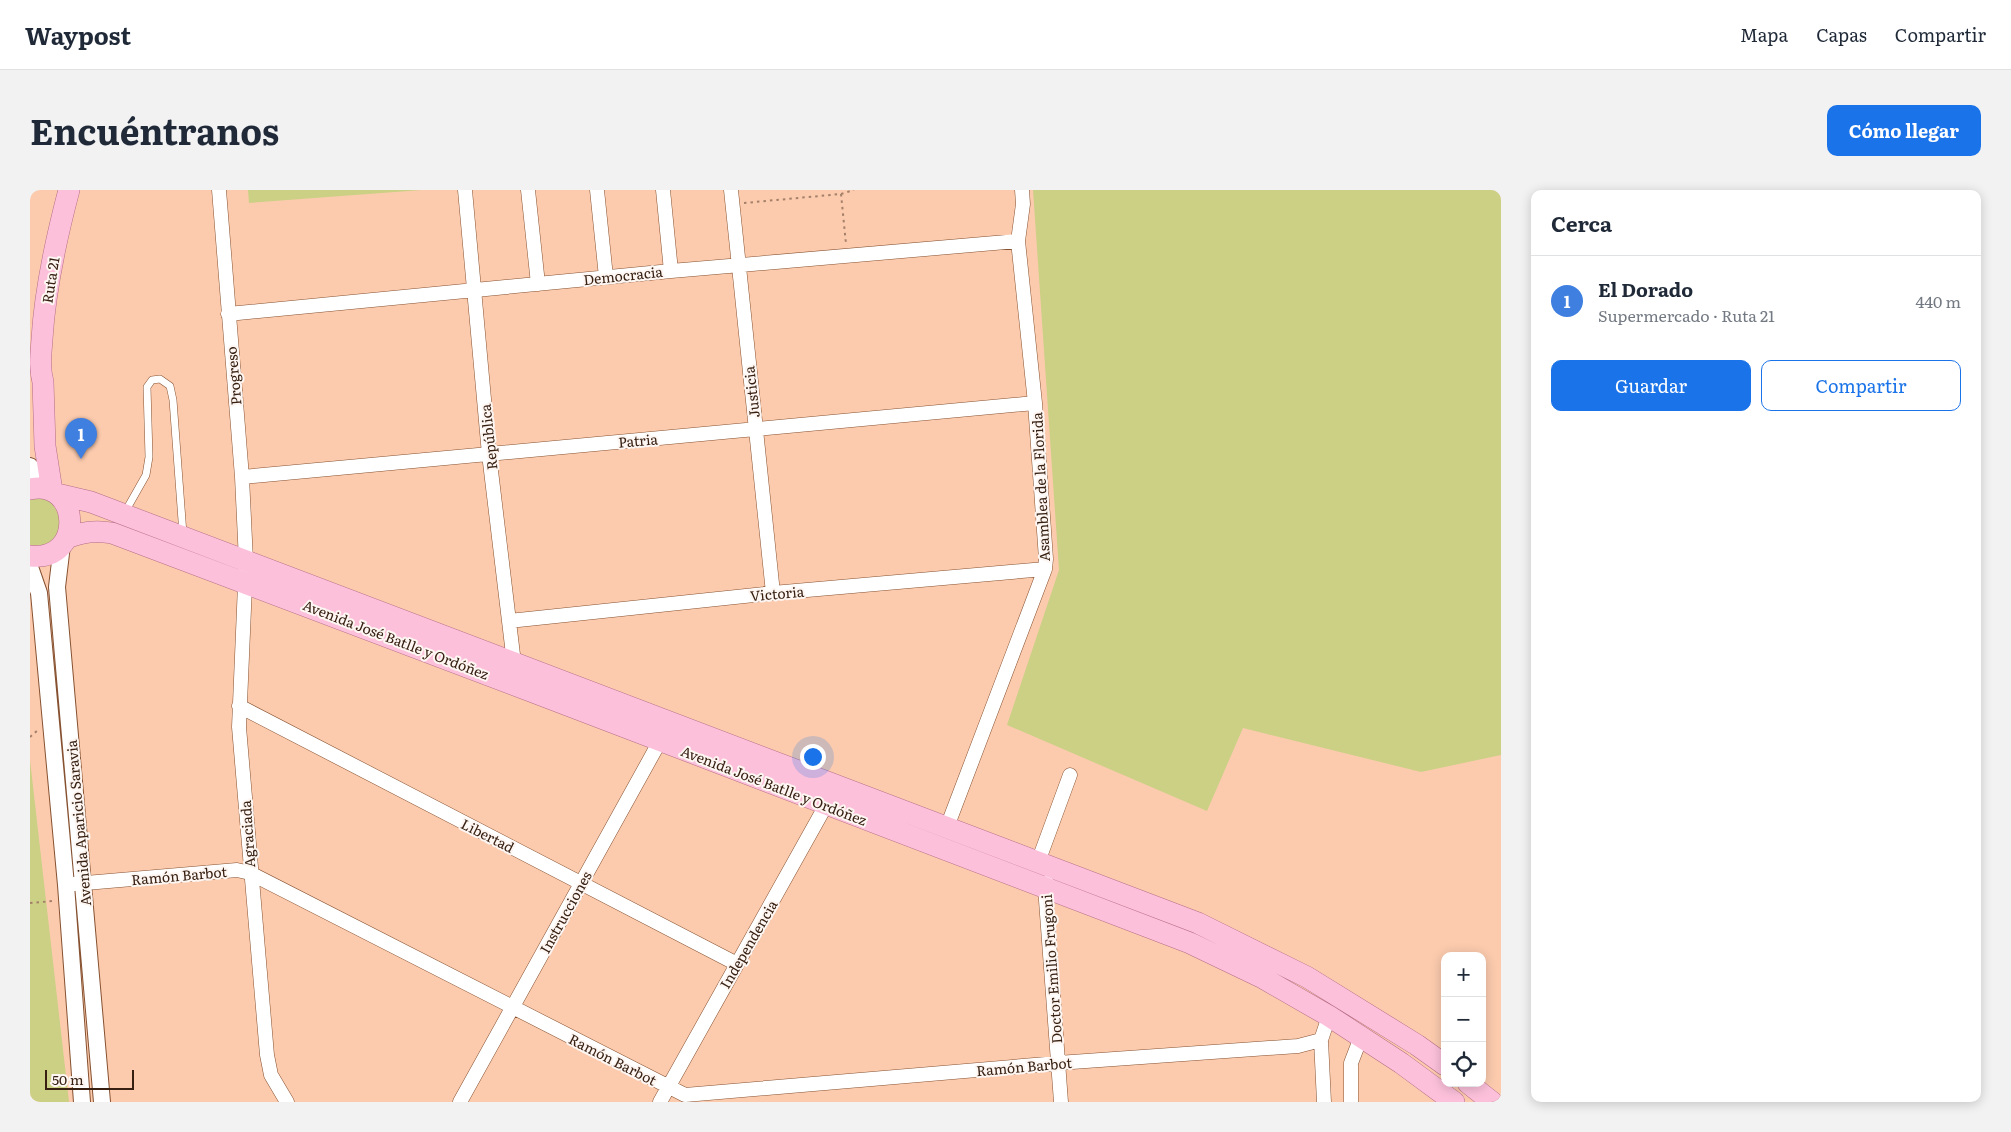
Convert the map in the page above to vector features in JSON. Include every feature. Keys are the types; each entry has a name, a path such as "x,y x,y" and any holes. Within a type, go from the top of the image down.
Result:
{"main road":[{"name":"Ruta 21","path":"46,491 43,382 40,371 43,321 52,263 69,190"},
{"name":"Ruta 21","path":"30,414 34,401 36,380 40,371"},
{"name":"Avenida José Batlle y Ordóñez","path":"46,491 91,502 246,561 512,673 660,742 831,796 1198,924 1270,958 1338,995 1441,1062"},
{"path":"46,491 64,501 69,510 70,529 64,542"},
{"name":"Avenida José Batlle y Ordóñez","path":"30,556 43,556 53,552 64,542 84,532 98,530 112,533 246,584 512,673 667,720 831,796 946,827 1045,872 1262,978 1361,1036 1401,1062 1454,1102"},
{"path":"1473,1087 1492,1102"}],"street":[{"name":"Progreso","path":"219,190 242,477 246,561"},
{"name":"República","path":"465,190 489,454 509,621 512,673"},
{"path":"528,190 538,284"},
{"path":"597,190 606,277"},
{"path":"663,190 671,271"},
{"name":"Asamblea de la Florida","path":"946,827 1045,570 1046,559 1035,403 1018,241 1023,204 1022,190"},
{"name":"Justicia","path":"731,197 754,429 773,593"},
{"name":"Democracia","path":"228,314 606,277 1018,241"},
{"name":"Patria","path":"242,477 1035,403"},
{"path":"30,466 46,491"},
{"name":"Avenida Aparicio Saravia","path":"64,542 57,587 102,1102"},
{"name":"Agraciada","path":"246,561 239,706 250,873 267,1055 271,1075 287,1102"},
{"name":"Avenida Aparicio Saravia","path":"30,567 66,893 82,1102"},
{"name":"Victoria","path":"509,621 773,593 1045,570"},
{"name":"Libertad","path":"239,706 737,964"},
{"name":"Instrucciones","path":"460,1102 660,742 667,720"},
{"path":"1045,872 1070,774"},
{"name":"Independencia","path":"660,1102 831,796"},
{"name":"Ramón Barbot","path":"66,893 84,883 237,870 250,873 685,1095 1058,1063 1298,1046 1321,1040"},
{"name":"Doctor Emilio Frugoni","path":"1045,872 1061,1102"},
{"path":"1262,978 1270,958"},
{"path":"1324,1102 1321,1040 1329,1016"},
{"path":"1351,1102 1351,1063 1361,1036"}],"lane":[{"path":"124,514 146,475 149,457 147,387 152,380 160,379 170,386 173,400 183,537"},
{"path":"34,594 57,587"}],"path":[{"path":"834,190 835,194"},
{"path":"731,197 841,194 854,190"},
{"path":"841,194 848,256"},
{"path":"30,902 66,893"}],"green space":[{"path":"248,190 422,190 249,203"},
{"path":"1033,190 1501,190 1501,755 1421,772 1243,728 1207,811 1007,725 1059,570"},
{"path":"30,497 49,498 63,522 53,543 30,548"},
{"path":"30,760 69,1102 30,1102"}],"place":[{"name":"El Dorado","path":"81,459"}]}
